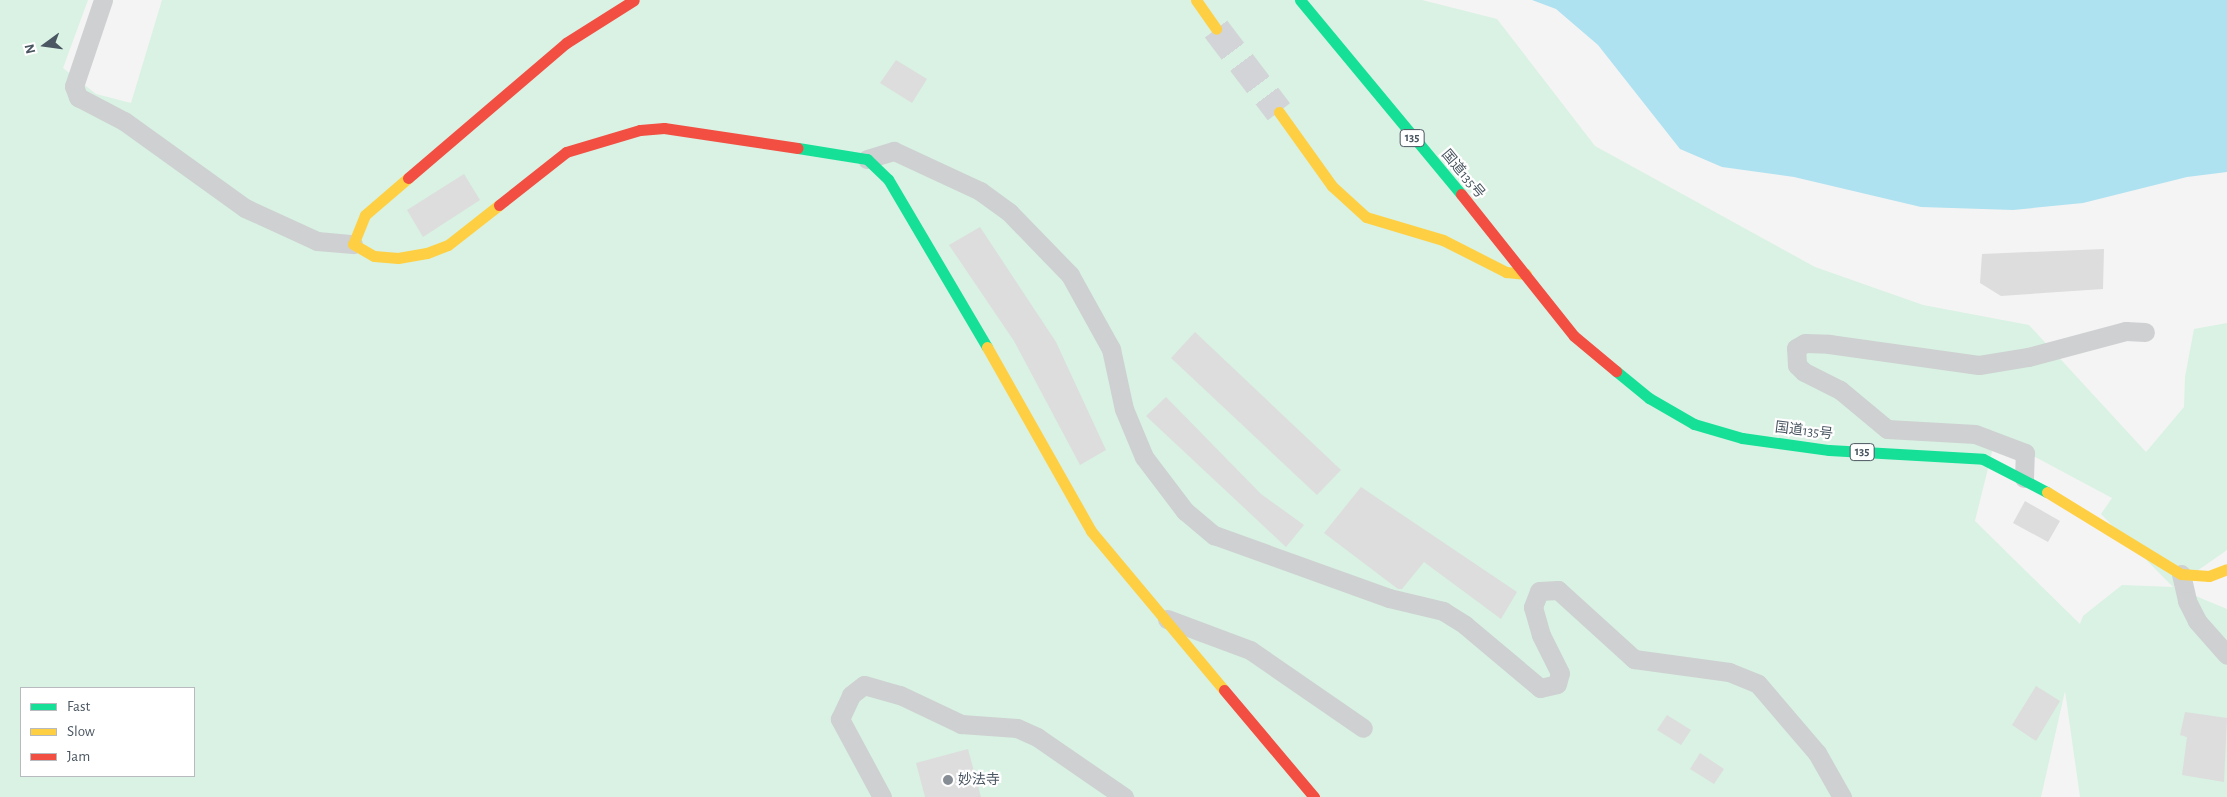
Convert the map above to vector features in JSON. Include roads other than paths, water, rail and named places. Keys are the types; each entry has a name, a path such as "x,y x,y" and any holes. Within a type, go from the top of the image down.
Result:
{"main road":[{"path":"634,0 566,43 365,215 354,244 374,256 398,258 427,253 448,245 566,152 640,130 664,128 867,159 888,179 907,206 1091,531 1160,616 1314,797"},
{"path":"1196,0 1216,29"},
{"name":"国道135号","path":"1300,0 1526,274 1574,336 1649,398 1694,424 1742,438 1829,450 1983,459 2024,478 2181,574 2209,576 2227,569"},
{"path":"1279,112 1332,186 1366,217 1443,240 1506,272 1526,274"}],"street":[{"path":"103,0 74,86 78,97 124,121 245,208 317,241 354,244"},
{"path":"867,159 894,151 980,191 1009,212 1070,275 1111,349 1124,409 1144,457 1185,511 1214,534 1389,598 1443,611 1465,624 1540,688 1557,684 1560,673 1541,635 1533,607 1539,591 1558,590 1634,659 1728,672 1758,684 1817,753 1842,797"},
{"path":"2024,478 2025,453 1975,434 1887,429 1840,390 1804,372 1797,365 1796,348 1806,343 1829,344 1979,365 2028,357 2126,332 2144,332"},
{"path":"2181,574 2187,602 2197,621 2227,655"},
{"path":"1160,616 1250,650 1363,728"},
{"path":"882,797 840,719 851,695 864,685 900,695 961,724 1017,728 1037,736 1124,797"}],"water":[{"path":"1532,0 2227,0 2227,172 2187,177 2083,203 2013,210 1921,207 1794,177 1722,167 1680,149 1598,45 1556,9"}],"tunnel":[{"path":"1216,29 1279,112"}],"place":[{"name":"妙法寺","path":"948,780"}]}
